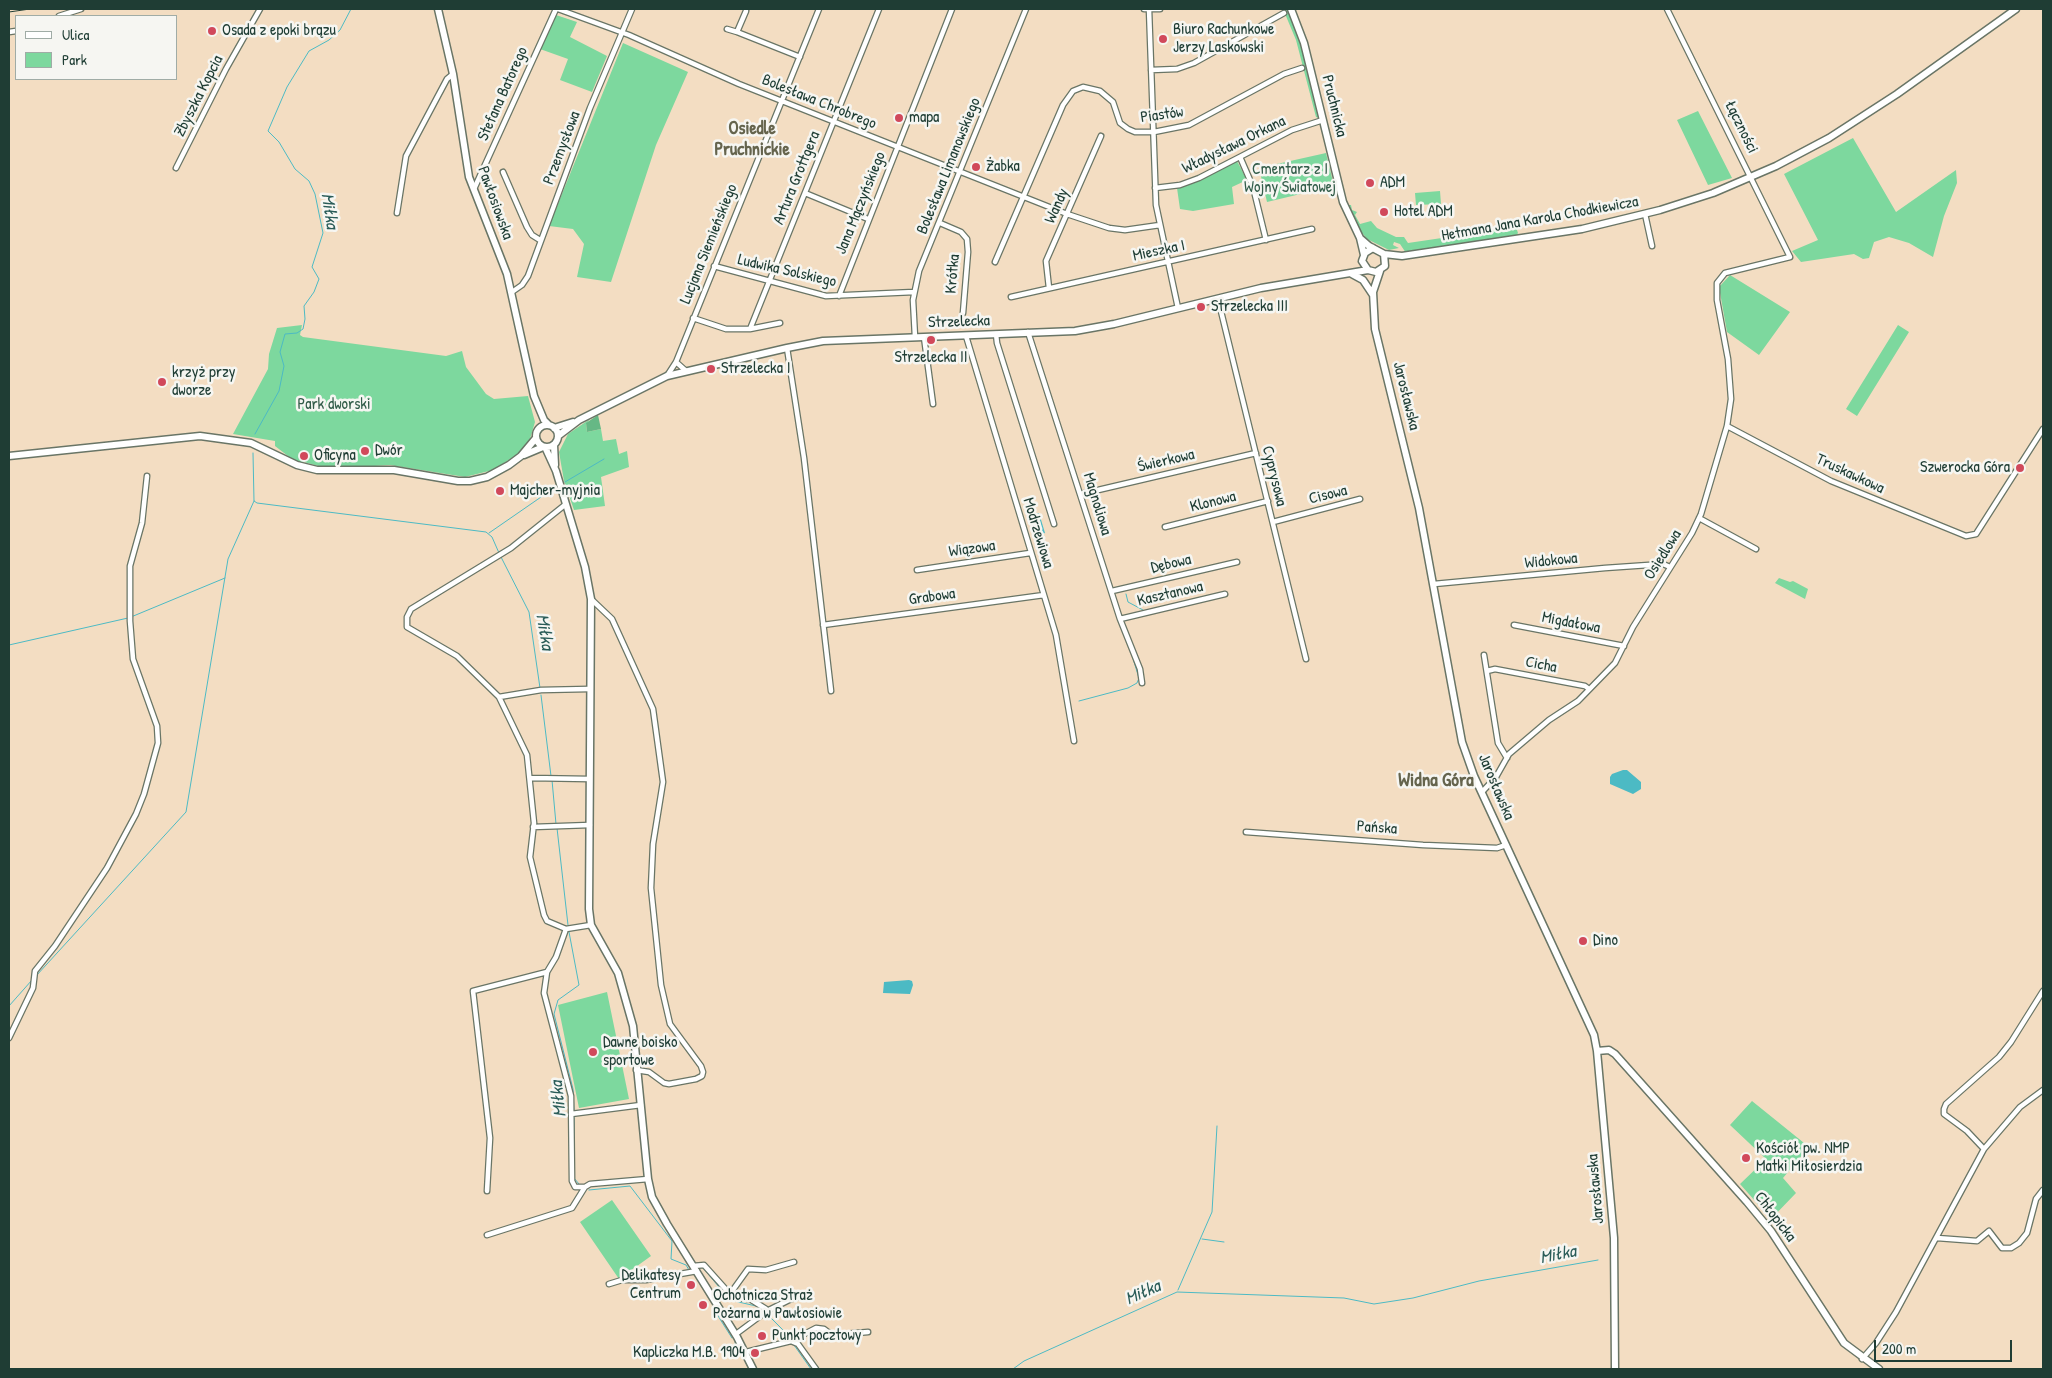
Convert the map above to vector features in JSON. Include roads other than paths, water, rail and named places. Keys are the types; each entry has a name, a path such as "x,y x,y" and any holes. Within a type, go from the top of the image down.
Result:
{"street":[{"path":"62,15 82,9"},
{"name":"Zbyszka Kopcia","path":"176,168 226,69 260,9"},
{"name":"Pawłosiowska","path":"438,9 453,74 465,157 473,190 499,253 512,292 537,404 539,428"},
{"name":"Bolesława Chrobrego","path":"557,9 621,32 781,100 1068,214 1109,228 1125,230 1160,225"},
{"name":"Stefana Batorego","path":"473,190 557,9"},
{"name":"Przemysłowa","path":"512,292 522,285 528,276 590,108 632,9"},
{"name":"Lucjana Siemieńskiego","path":"667,376 676,362 819,9"},
{"name":"Artura Grottgera","path":"750,328 879,9"},
{"name":"Jana Mączyńskiego","path":"839,296 952,9"},
{"name":"Bolesława Limanowskiego","path":"915,337 914,292 919,272 1026,9"},
{"path":"1160,9 1147,9 1154,132 1155,188 1160,225 1178,308"},
{"name":"Pruchnicka","path":"1291,9 1304,43 1344,204 1360,238 1363,258"},
{"name":"Łączności","path":"1667,9 1752,177 1790,257 1725,273"},
{"name":"Hetmana Jana Karola Chodkiewicza","path":"1384,254 1402,256 1582,229 1645,214 1713,193 1752,177 1803,152 1863,118 2016,9"},
{"path":"737,32 746,11"},
{"path":"1151,70 1177,69 1194,64 1284,13"},
{"path":"727,29 800,56"},
{"name":"Piastów","path":"995,262 1063,105 1073,91 1083,87 1100,91 1113,102 1120,124 1134,132 1154,132 1189,125 1284,74 1302,68"},
{"path":"397,213 406,156 448,79 453,74"},
{"name":"Władysława Orkana","path":"1155,188 1190,182 1292,130 1323,120"},
{"name":"Wandy","path":"1049,288 1046,261 1101,136"},
{"path":"1240,157 1253,187 1266,240"},
{"path":"503,172 532,235 540,240"},
{"path":"805,193 868,219"},
{"path":"1645,214 1652,246"},
{"name":"Krótka","path":"940,223 961,232 967,240 968,252 963,313"},
{"name":"Mieszka I","path":"1011,297 1312,229"},
{"name":"Pruchnicka","path":"1360,238 1373,248"},
{"path":"1349,273 1357,268 1363,258 1373,248 1384,254 1382,268 1369,271 1363,258"},
{"name":"Hetmana Jana Karola Chodkiewicza","path":"1382,268 1402,256"},
{"name":"Ludwika Solskiego","path":"714,266 826,296 914,292"},
{"name":"Jarosławska","path":"1373,294 1382,268"},
{"name":"Jarosławska","path":"1369,271 1373,294 1375,328 1419,508 1462,742 1482,792 1581,1003 1594,1035 1614,1238 1615,1369"},
{"name":"Strzelecka","path":"558,436 579,420 667,376 787,348 823,341 1075,331 1114,324 1302,280 1369,271"},
{"path":"1349,273 1363,280 1373,294"},
{"name":"Osiedlowa","path":"1482,792 1496,777 1507,758 1525,738 1578,701 1614,663 1699,518 1727,426 1731,382 1717,294 1717,283 1725,273"},
{"name":"Cyprysowa","path":"1218,299 1306,659"},
{"path":"694,318 721,328 750,328 780,322"},
{"name":"Magnoliowa","path":"1028,332 1120,618 1140,669 1142,684"},
{"path":"996,334 997,343 1054,524"},
{"name":"Modrzewiowa","path":"966,336 1056,635 1074,741"},
{"path":"924,337 933,404"},
{"path":"787,348 804,458 831,692"},
{"path":"676,362 686,371"},
{"name":"Pawłosiowska","path":"537,404 552,426"},
{"name":"Strzelecka","path":"552,426 579,420"},
{"path":"521,456 536,438 539,428 552,426 558,436 554,445 556,471"},
{"name":"Truskawkowa","path":"1727,426 1831,481 1966,536 1976,534 2043,429"},
{"path":"9,456 200,436 252,443 296,465 317,470 394,470 458,481 487,477 521,456 554,445"},
{"path":"536,438 544,447 556,471 585,567 590,599 589,886 591,925 618,973 625,992 633,1026 648,1179 652,1197 736,1334 753,1369"},
{"name":"Świerkowa","path":"1081,494 1256,453"},
{"path":"9,1038 26,1004 34,982 34,975 55,946 120,844 144,794 158,743 157,726 133,659 130,630 130,566 142,523 147,476"},
{"name":"Cisowa","path":"1273,522 1360,499"},
{"name":"Klonowa","path":"1165,527 1268,501"},
{"path":"566,504 511,548 419,603 411,609 406,617 407,627 457,656 499,697 527,755 531,778 533,827 530,856 544,915 547,921 566,930 591,925"},
{"path":"1699,518 1756,549"},
{"name":"Wiązowa","path":"917,570 1030,553"},
{"name":"Dębowa","path":"1112,591 1237,562"},
{"name":"Widokowa","path":"1434,584 1605,568 1664,564 1670,567"},
{"name":"Kasztanowa","path":"1120,618 1225,594"},
{"name":"Grabowa","path":"823,625 1044,595"},
{"path":"590,599 612,619 653,709 663,782 653,844 651,888 661,985 670,1024 703,1072 702,1076 696,1079 669,1084 664,1083 649,1072 636,1070"},
{"name":"Migdałowa","path":"1514,625 1624,646"},
{"path":"1484,655 1498,743 1507,758"},
{"name":"Cicha","path":"1487,671 1494,669 1585,686 1589,690"},
{"path":"499,697 541,690 589,689"},
{"path":"531,778 589,780"},
{"path":"533,827 590,825"},
{"name":"Pańska","path":"1246,832 1423,845 1497,848 1506,845"},
{"path":"566,930 556,957 547,972 544,993 571,1096 573,1113 572,1182 575,1187 585,1187"},
{"path":"487,1190 490,1136 473,991 547,972"},
{"path":"1984,1149 1967,1131 1944,1114 1944,1109 1946,1104 1999,1057 2011,1042 2043,991"},
{"name":"Chłopicka","path":"1597,1052 1609,1050 1617,1056 1747,1202 1775,1238 1844,1343 1879,1369"},
{"path":"1862,1358 1876,1343 1896,1312 1984,1149 2020,1107 2043,1090"},
{"path":"573,1113 641,1106"},
{"path":"487,1235 572,1208 585,1187 590,1184 648,1179"},
{"path":"1937,1238 1976,1241 1989,1231 2002,1248 2011,1248 2019,1243 2027,1233 2036,1199 2043,1190"},
{"path":"730,1294 748,1269 766,1270 794,1262"},
{"path":"609,1284 622,1280 646,1280 695,1269 704,1265 730,1294 736,1298 750,1299 764,1307 767,1311"},
{"path":"736,1334 767,1311 791,1298 804,1296"},
{"path":"746,1352 792,1341 816,1328 824,1329 832,1335 868,1332"},
{"path":"792,1341 798,1344 816,1369"}],"water":[{"path":"1039,513 1045,533 1038,535 1032,524 1031,516"},
{"path":"1627,770 1641,782 1641,789 1633,794 1610,784 1612,774"},
{"path":"912,981 913,985 910,994 883,993 884,982"}],"waterway":[{"name":"Miłka","path":"255,434 279,391 284,366 280,352 285,334 297,333 303,329 305,319 304,306 314,292 319,279 312,267 323,233 315,194 309,181 295,169 279,142 268,131 287,87 309,51 329,40 340,30 351,9"},
{"name":"Miłka","path":"253,453 254,501 257,503 486,532 492,537 499,553"},
{"path":"565,482 604,459"},
{"path":"489,533 557,486"},
{"path":"36,976 186,812 228,559 254,501"},
{"name":"Miłka","path":"501,557 529,612 540,688"},
{"path":"131,617 225,578"},
{"path":"1126,594 1128,602 1143,610"},
{"path":"9,645 128,618"},
{"path":"1079,701 1128,688 1137,683 1139,678 1131,652"},
{"name":"Miłka","path":"541,695 551,776"},
{"name":"Miłka","path":"552,780 556,824"},
{"name":"Miłka","path":"557,828 568,925"},
{"name":"Miłka","path":"569,932 579,985 558,1000 554,1014 573,1089 574,1111"},
{"path":"9,1006 32,980"},
{"name":"Miłka","path":"574,1115 574,1144"},
{"path":"1178,1290 1212,1212 1217,1126"},
{"name":"Miłka","path":"574,1178 579,1184"},
{"name":"Miłka","path":"589,1190 630,1186 672,1241 671,1259 686,1265 689,1270"},
{"path":"1202,1239 1224,1242"},
{"path":"1013,1369 1024,1361 1177,1292 1344,1298 1374,1304 1413,1298 1479,1281 1598,1260"},
{"name":"Miłka","path":"699,1267 703,1268 730,1300 756,1306 763,1311"},
{"path":"713,1308 732,1338"},
{"name":"Miłka","path":"767,1314 791,1338"},
{"path":"735,1343 739,1348"},
{"name":"Miłka","path":"794,1345 811,1369"},
{"path":"746,1363 749,1369"}],"railway":[{"path":"9,12 30,9"}],"place":[{"name":"Osada z epoki brązu","path":"212,31"},
{"name":"Biuro Rachunkowe Jerzy Laskowski","path":"1163,39"},
{"name":"mapa","path":"899,118"},
{"name":"Żabka","path":"976,167"},
{"name":"ADM","path":"1370,183"},
{"name":"Hotel ADM","path":"1384,212"},
{"name":"Strzelecka III","path":"1201,307"},
{"name":"Strzelecka II","path":"931,340"},
{"name":"Strzelecka I","path":"711,369"},
{"name":"krzyż przy dworze","path":"162,382"},
{"name":"Dwór","path":"365,451"},
{"name":"Oficyna","path":"304,456"},
{"name":"Szwerocka Góra","path":"2020,468"},
{"name":"Majcher-myjnia","path":"500,491"},
{"name":"Dino","path":"1583,941"},
{"name":"Dawne boisko sportowe","path":"593,1052"},
{"name":"Kościół pw. NMP Matki Miłosierdzia","path":"1746,1158"},
{"name":"Delikatesy Centrum","path":"691,1285"},
{"name":"Ochotnicza Straż Pożarna w Pawłosiowie","path":"703,1305"},
{"name":"Punkt pocztowy","path":"762,1336"},
{"name":"Kapliczka M.B. 1904","path":"755,1353"}],"district":[{"name":"Osiedle Pruchnickie","path":"752,139"},
{"name":"Widna Góra","path":"1436,781"}],"park label":[{"name":"Cmentarz z I Wojny Światowej","path":"1290,179"},
{"name":"Park dworski","path":"334,405"}]}
